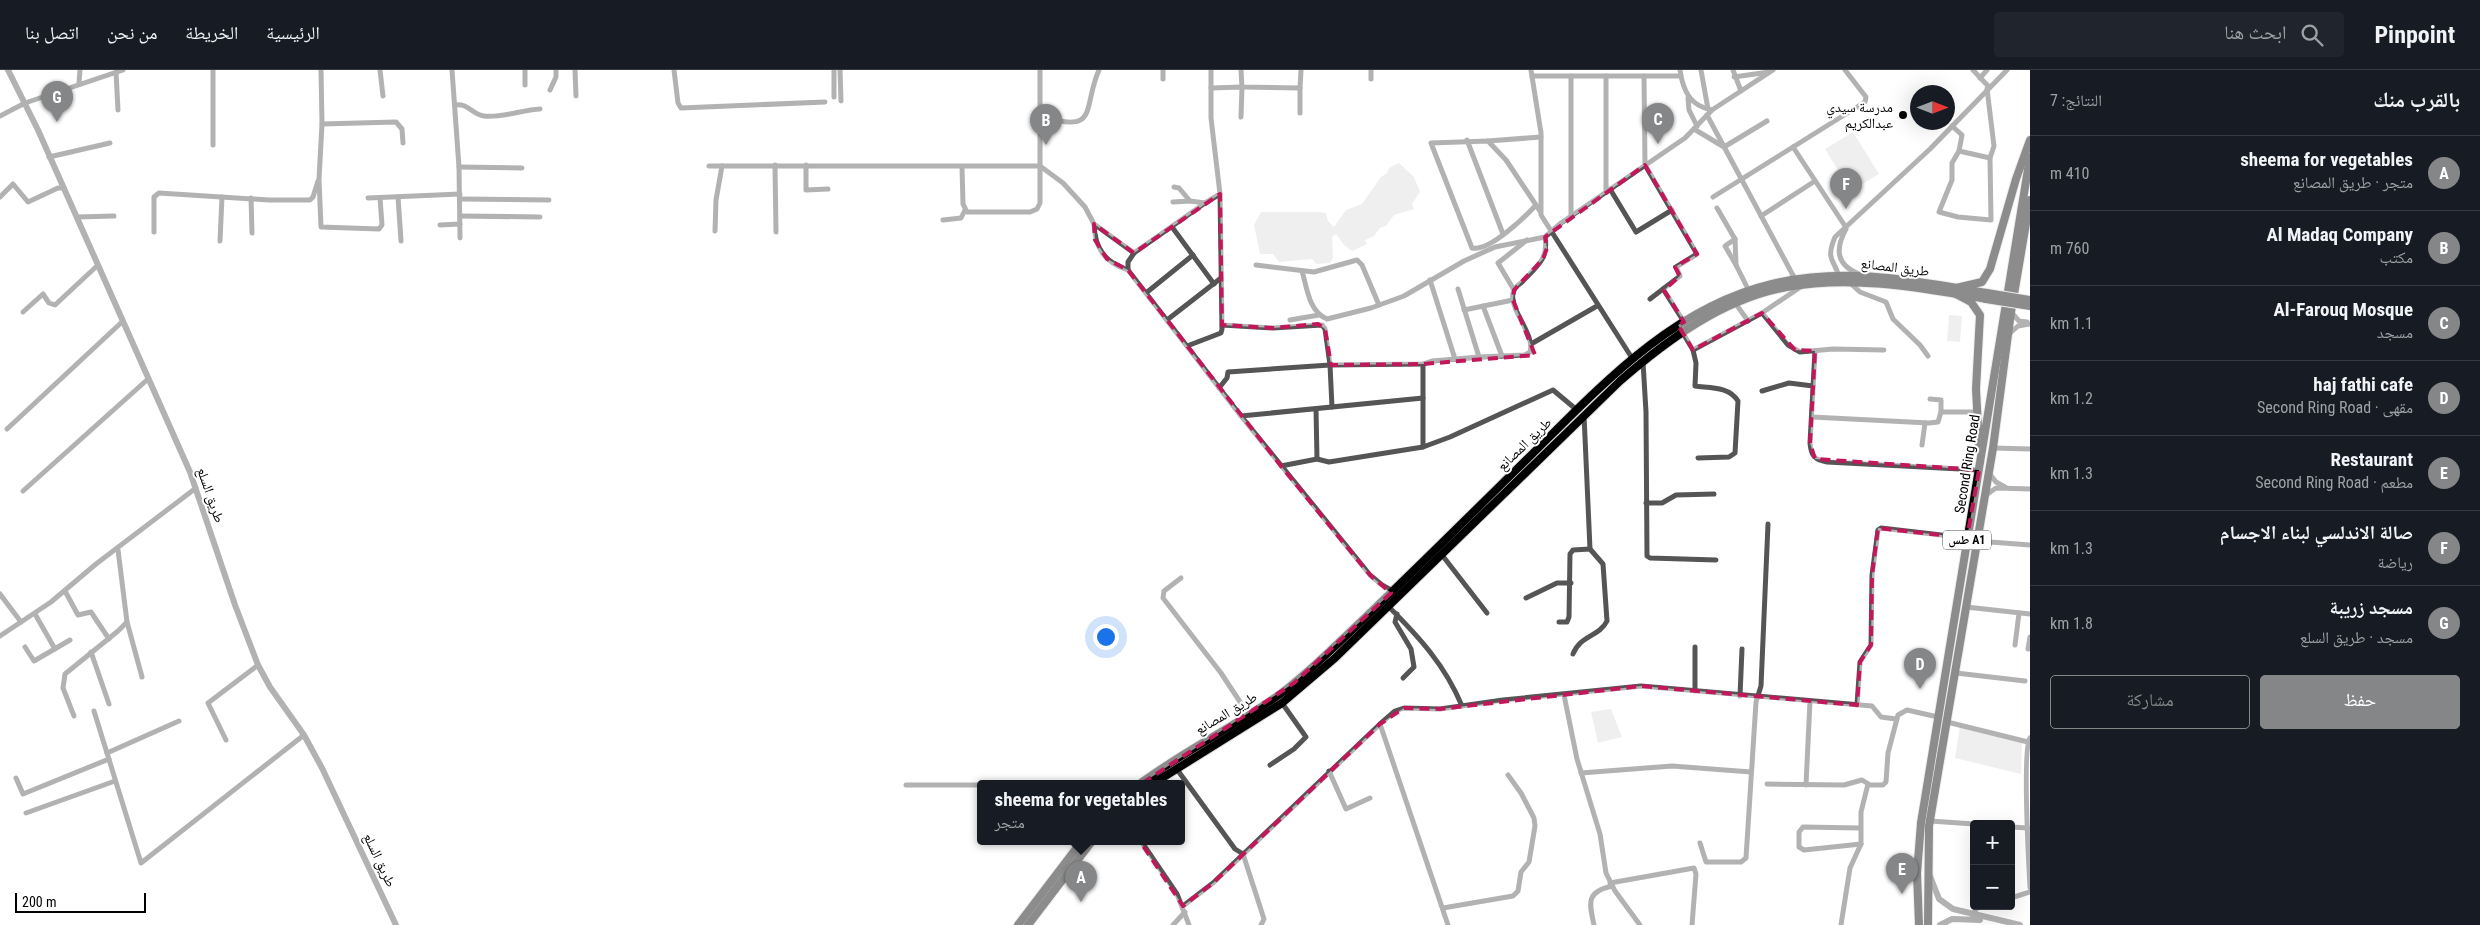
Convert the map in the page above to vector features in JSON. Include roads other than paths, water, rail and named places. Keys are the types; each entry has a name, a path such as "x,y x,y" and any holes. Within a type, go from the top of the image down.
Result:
{"main road":[{"path":"1955,290 1982,282 1990,269 2016,179 2030,140"},
{"name":"Second Ring Road","path":"1919,925 1918,854 1938,717 2030,157"},
{"name":"Second Ring Road","path":"1928,925 1930,822 1989,473 2030,200"},
{"name":"طريق المصانع","path":"1145,780 1196,746 1282,703 1335,658 1584,415 1682,327 1770,291 1859,274 1889,276 1987,296"},
{"name":"طريق المصانع","path":"1158,780 1251,718 1294,683 1393,591 1632,358 1682,327 1749,292 1795,279 1839,278 1850,283 1889,284 1955,290"},
{"path":"1955,290 1971,302 1980,315 1976,412 1980,459"},
{"path":"1987,296 2030,300"},
{"path":"1987,296 2030,306"},
{"path":"1018,925 1079,845"},
{"path":"1028,925 1089,845"}],"street":[{"name":"طريق السلع","path":"8,70 50,156 196,488 235,605 258,664 270,688 304,735 358,841 396,925"},
{"path":"79,83 80,70"},
{"path":"0,116 25,102 124,70"},
{"path":"213,70 213,145"},
{"path":"321,70 320,222 323,228 379,229 382,224 380,198"},
{"path":"380,70 383,96"},
{"path":"452,70 459,167 460,238"},
{"path":"525,70 525,85"},
{"path":"550,90 556,77 556,70"},
{"path":"575,70 576,96"},
{"path":"674,70 678,103 681,108 825,102"},
{"path":"834,70 834,97"},
{"path":"840,70 841,101"},
{"path":"965,210 972,213 1034,211 1040,204 1040,70"},
{"path":"1041,116 1062,122 1081,120 1089,111 1091,93 1098,70"},
{"path":"1163,70 1163,79"},
{"path":"1188,346 1221,333 1222,325 1220,194 1211,118 1211,70"},
{"path":"1241,70 1241,118"},
{"path":"1300,113 1301,70"},
{"path":"1371,70 1371,79"},
{"path":"1701,70 1709,111 1724,147 1795,279"},
{"path":"1733,70 1734,77 1741,91"},
{"path":"1734,77 1773,70"},
{"path":"1302,272 1309,296 1319,315 1327,319 1380,305 1404,296 1430,280 1495,247 1545,236 1684,138 1709,111 1773,70"},
{"path":"1713,197 1866,100 1845,70"},
{"path":"1955,129 1962,135 1959,151 1952,163 1952,180 1939,212 1978,219 1992,219 1990,158 1994,146 1988,88 1973,70"},
{"path":"1980,78 1987,70"},
{"path":"1955,123 2007,70"},
{"path":"116,72 118,110"},
{"path":"1540,211 1541,137 1532,73 1562,73 1571,76 1610,74 1644,76 1680,73 1695,127 1724,147"},
{"path":"1610,74 1608,191 1636,232 1672,210"},
{"path":"1571,76 1571,216"},
{"path":"1644,76 1645,165 1697,254 1676,267 1680,276 1650,299"},
{"path":"1211,88 1300,88"},
{"path":"1688,98 1698,107 1709,111"},
{"path":"455,105 465,105 477,114 486,116 540,109"},
{"path":"1724,147 1767,121"},
{"path":"322,124 396,122 402,129 403,143"},
{"path":"1839,278 1831,262 1830,253 1835,237 1948,130"},
{"path":"1536,205 1519,224 1476,249 1472,248 1431,143 1541,137"},
{"path":"1467,140 1503,234"},
{"path":"1488,141 1506,160 1540,211 1544,221 1597,306 1632,358"},
{"path":"50,156 110,143"},
{"path":"1793,147 1845,226"},
{"path":"1959,151 1990,158"},
{"path":"775,165 776,232"},
{"path":"806,165 806,190 828,189"},
{"path":"709,166 1040,166 1063,183 1084,207 1094,224 1134,253"},
{"path":"715,231 716,200 722,166"},
{"path":"459,167 522,168"},
{"path":"943,220 961,218 965,210 962,167"},
{"path":"154,232 154,197 156,194 310,200 313,197 319,179"},
{"path":"1761,216 1815,181"},
{"path":"0,197 12,184 28,202 58,188 64,188"},
{"path":"1174,187 1179,188 1190,201"},
{"path":"1128,270 1128,262 1134,253 1220,194"},
{"path":"220,241 222,197"},
{"path":"398,197 401,241"},
{"path":"368,198 460,197 549,200"},
{"path":"251,198 252,233"},
{"path":"1173,202 1190,201 1205,203"},
{"path":"1717,208 1735,239 1736,265"},
{"path":"77,217 114,216"},
{"path":"460,216 540,217"},
{"path":"1850,222 1841,237 1838,250 1844,267 1859,274"},
{"path":"440,225 460,224"},
{"path":"1094,224 1095,240 1107,259 1116,266 1128,270 1241,416 1370,575 1393,591"},
{"path":"1172,227 1214,284"},
{"path":"1514,290 1543,259 1547,248 1545,236"},
{"path":"1735,239 1725,246 1749,292"},
{"path":"1219,388 1227,378 1228,372 1330,365 1422,364 1455,359 1525,355 1531,352 1531,344 1513,300 1514,290 1498,263 1527,240"},
{"path":"1146,294 1193,256"},
{"path":"1256,265 1302,272 1316,272 1357,260 1362,265 1380,305"},
{"path":"23,312 43,294 49,303 55,305 98,265"},
{"path":"1166,320 1221,278"},
{"path":"1430,280 1455,359"},
{"path":"1850,283 1860,292 1886,302 1893,319 1920,345 1928,356"},
{"path":"1693,350 1762,313 1804,285"},
{"path":"1458,289 1479,358"},
{"path":"1663,289 1693,350 1696,363 1696,387 1712,386 1734,396 1738,400 1735,453 1729,458 1698,458"},
{"path":"1464,310 1513,300"},
{"path":"1736,304 1748,321"},
{"path":"1483,306 1502,356"},
{"path":"1531,344 1597,306"},
{"path":"2012,312 2019,321 2030,323"},
{"path":"1762,313 1795,350 1884,350"},
{"path":"1290,320 1319,315"},
{"path":"7,430 123,321"},
{"path":"2009,334 2018,326 2030,323"},
{"path":"1222,325 1273,328 1322,325 1325,329 1330,365 1332,407"},
{"path":"1815,350 1810,452 1815,459 1820,461 1978,470"},
{"path":"1642,361 1645,377 1648,557 1716,560"},
{"path":"1422,364 1423,446"},
{"path":"23,491 148,379"},
{"path":"1762,392 1789,383 1813,386"},
{"path":"1281,466 1318,459 1329,462 1423,446 1450,437 1551,390 1555,390 1577,410"},
{"path":"1241,416 1423,398"},
{"path":"1812,417 1925,423 1938,422 1941,412 1941,400 1930,399"},
{"path":"1316,409 1318,459"},
{"path":"1941,412 1976,412"},
{"path":"1573,654 1580,641 1602,628 1607,621 1603,564 1590,549 1584,415"},
{"path":"1922,446 1925,423"},
{"path":"1993,448 2030,449"},
{"path":"1989,473 1996,482 2007,488"},
{"path":"2,634 34,614 65,591 96,564 118,550 196,488"},
{"path":"1984,497 1992,489 2030,489"},
{"path":"1646,503 1662,503 1676,495 1714,494"},
{"path":"1700,843 1706,862 1744,861 1757,698 1761,686 1768,524"},
{"path":"1857,705 1860,662 1871,645 1872,575 1878,530 1882,528 1967,538"},
{"path":"1976,541 2030,545"},
{"path":"1558,622 1569,620 1571,551 1590,549"},
{"path":"118,550 127,622 142,677"},
{"path":"1442,555 1487,614"},
{"path":"1181,578 1164,591 1164,598 1251,718"},
{"path":"1526,598 1557,583 1571,583"},
{"path":"65,591 78,615 91,612 109,639"},
{"path":"0,594 21,622"},
{"path":"1388,606 1441,664 1451,679 1462,706"},
{"path":"1966,607 2019,613 2030,612"},
{"path":"2015,645 2019,613"},
{"path":"34,614 55,650"},
{"path":"1397,614 1395,622 1411,649 1414,667 1403,678"},
{"path":"74,716 63,680 65,674 127,622"},
{"path":"2028,649 2030,637"},
{"path":"25,647 34,661 70,640"},
{"path":"1695,647 1695,690"},
{"path":"1740,696 1742,649"},
{"path":"91,652 109,704"},
{"path":"226,740 208,703 258,664"},
{"path":"1956,673 2025,681"},
{"path":"1183,906 1213,883 1380,724 1395,712 1404,708 1434,710 1641,686 1695,690 1757,698 1872,706 1881,717 1896,719"},
{"path":"1564,695 1581,773 1596,820 1603,860 1611,884 1640,925"},
{"path":"1806,784 1810,701"},
{"path":"1270,765 1294,749 1306,737 1282,703"},
{"path":"1768,784 1844,785 1862,780 1868,784 1883,785 1886,782 1888,753 1896,719 1901,712 1907,710 1938,717"},
{"path":"94,711 138,858 143,863 179,831 304,735"},
{"path":"107,753 179,721"},
{"path":"1947,722 2029,740 2028,828 2030,890 2015,896"},
{"path":"1380,724 1448,925"},
{"path":"16,778 23,794 109,760"},
{"path":"1581,773 1672,766 1751,772"},
{"path":"1176,768 1185,780"},
{"path":"1329,772 1346,810 1370,798"},
{"path":"1442,908 1513,896 1518,891 1521,872 1529,862 1535,826 1534,818 1521,793 1508,775"},
{"path":"1185,780 1235,849 1243,854 1264,919 1261,925"},
{"path":"26,813 115,781"},
{"path":"1841,925 1850,868 1861,844 1860,828 1868,784"},
{"path":"906,785 977,785"},
{"path":"1930,822 1970,824"},
{"path":"1860,828 1803,827 1799,832 1799,847 1804,850 1861,844"},
{"path":"2015,827 2028,828"},
{"path":"1143,845 1183,906 1189,925"},
{"path":"1928,862 1935,892 1939,899 1953,909 2020,925"},
{"path":"1594,925 1590,907 1592,895 1596,890 1611,884 1694,868 1696,874 1692,925"},
{"path":"1972,915 1976,910"},
{"path":"1173,925 1186,912"},
{"path":"1940,925 1952,920 1968,919 2010,925"}],"place":[{"name":"مدرسة سيدي عبدالكريم","path":"1903,115"},
{"name":"مسجد زريبة","path":"57,122"},
{"name":"Al-Farouq Mosque","path":"1658,144"},
{"name":"Al Madaq Company","path":"1046,145"},
{"name":"صالة الاندلسي لبناء الاجسام","path":"1846,209"},
{"name":"haj fathi cafe","path":"1920,689"},
{"name":"Restaurant","path":"1902,894"},
{"name":"sheema for vegetables","path":"1081,902"}]}
